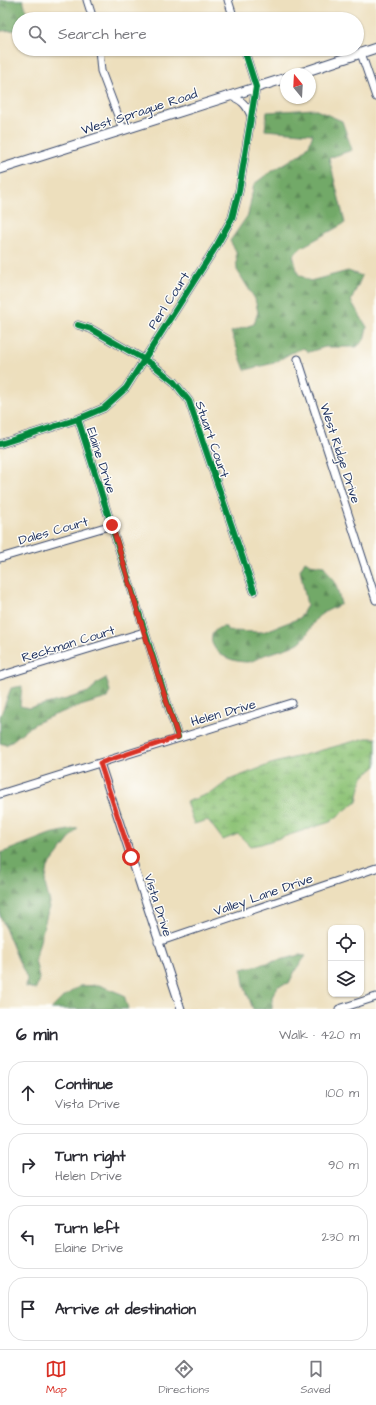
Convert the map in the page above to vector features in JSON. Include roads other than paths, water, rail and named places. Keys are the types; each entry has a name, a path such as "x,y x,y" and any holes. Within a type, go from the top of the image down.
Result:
{"street":[{"path":"87,0 91,12"},
{"path":"228,0 232,12"},
{"path":"364,52 376,48"},
{"path":"100,56 101,71 123,129"},
{"path":"246,56 256,88"},
{"path":"316,68 352,56"},
{"path":"362,56 376,98"},
{"name":"West Sprague Road","path":"0,169 280,80"},
{"name":"Perl Court","path":"0,444 78,419 104,408 126,388 217,245 232,218 239,191 256,88"},
{"path":"229,96 238,98 244,103 252,116"},
{"name":"Stuart Court","path":"78,325 91,329 144,359 174,382 189,401 254,591"},
{"name":"West Ridge Drive","path":"298,359 376,600"},
{"name":"Elaine Drive","path":"78,419 178,737"},
{"name":"Dales Court","path":"0,558 112,525"},
{"name":"Reckman Court","path":"0,676 144,632"},
{"name":"Helen Drive","path":"0,794 178,737 292,703"},
{"name":"Vista Drive","path":"100,763 181,1009"},
{"name":"Valley Lane Drive","path":"158,942 376,868"},
{"path":"339,1009 376,997"}]}
